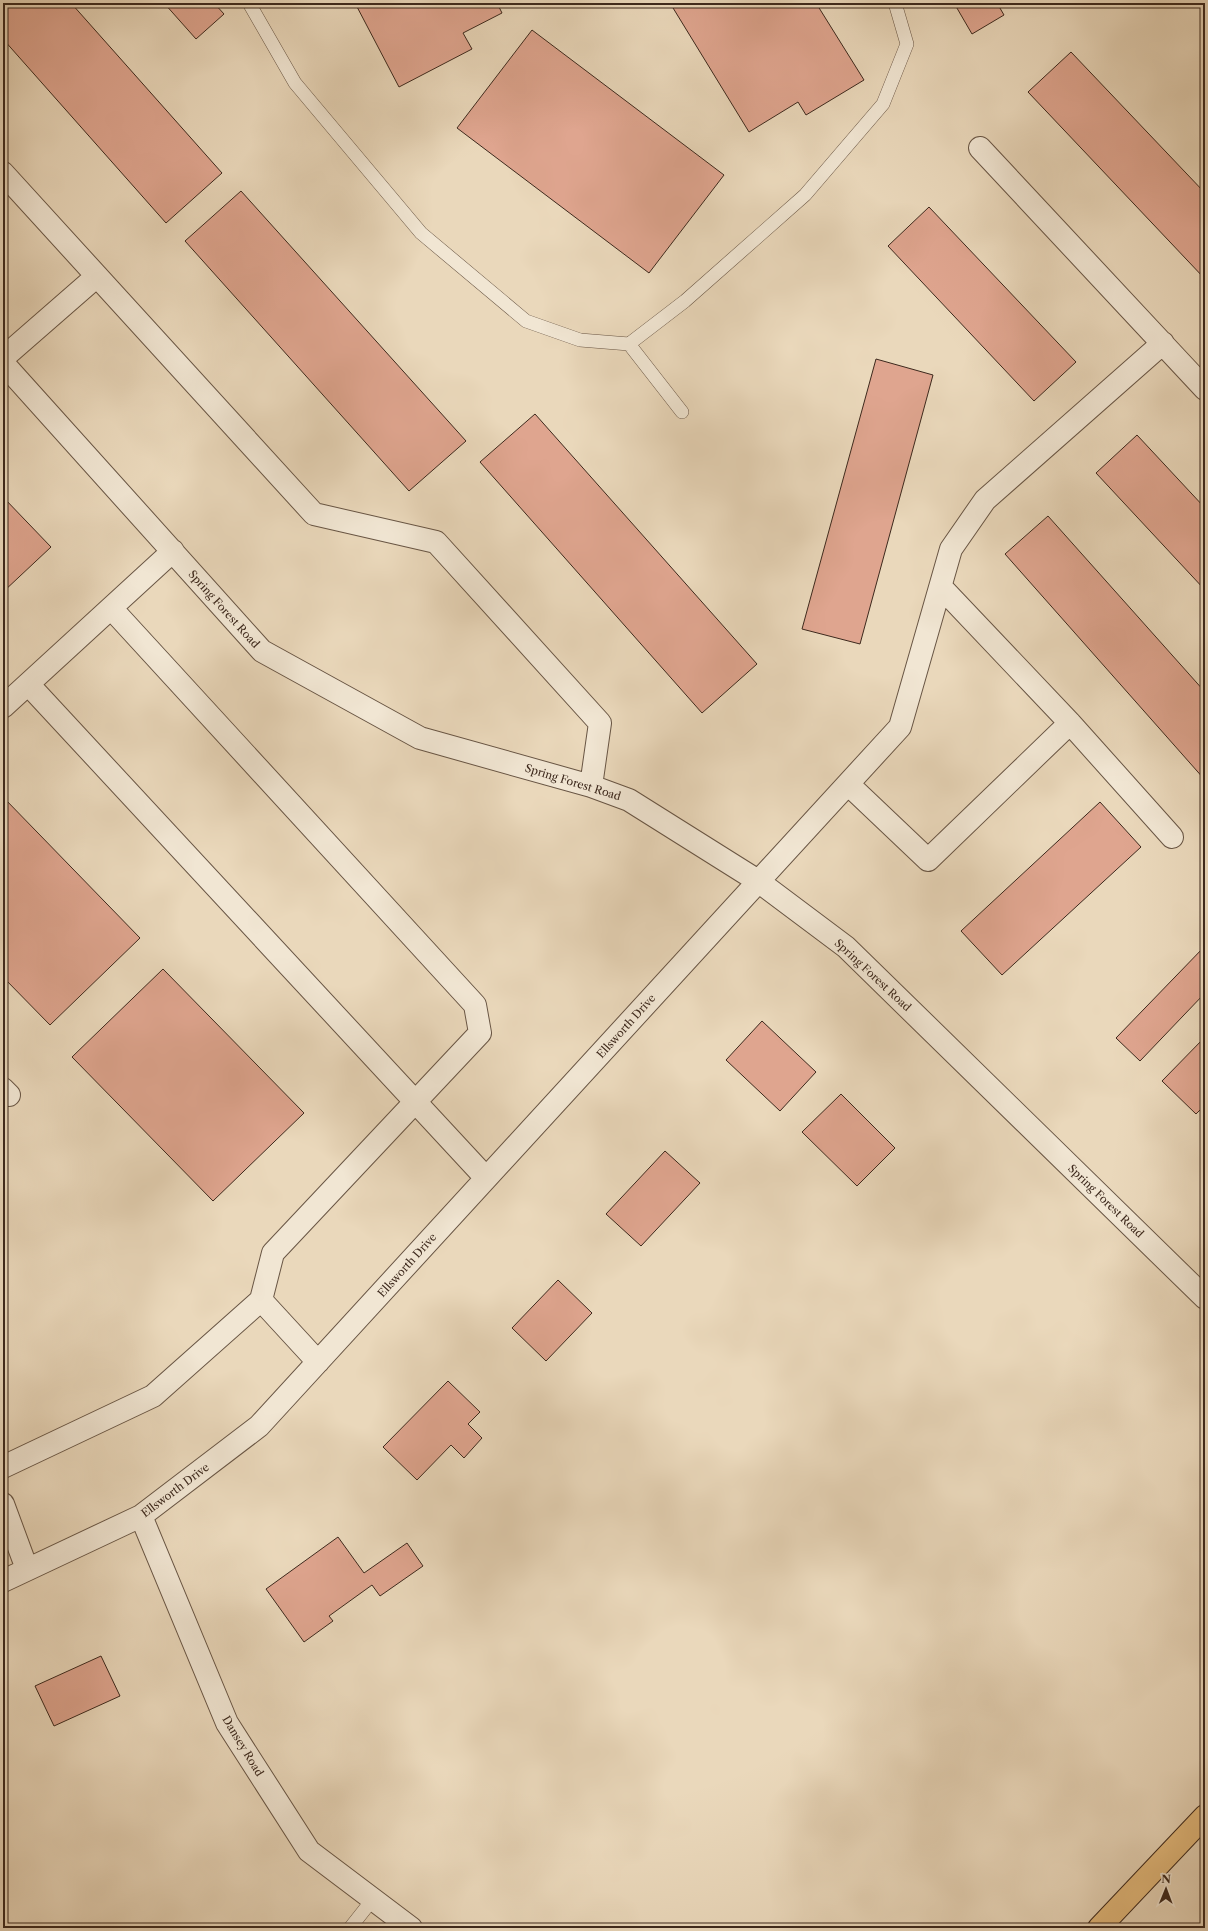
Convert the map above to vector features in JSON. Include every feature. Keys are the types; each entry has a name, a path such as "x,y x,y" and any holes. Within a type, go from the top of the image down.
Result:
{"main road":[{"path":"1098,1928 1205,1816"}],"street":[{"path":"980,148 1205,389"},
{"path":"3,172 314,514 436,542 600,723 591,786"},
{"path":"3,358 97,276"},
{"name":"Ellsworth Drive","path":"3,1581 141,1516 259,1426 900,727 951,549 985,500 1163,343"},
{"name":"Spring Forest Road","path":"3,362 262,651 420,738 591,786 628,800 758,881 846,947 1205,1298"},
{"path":"3,707 173,552"},
{"path":"941,586 1070,723 1172,837"},
{"path":"3,1467 153,1396 261,1300 273,1253 480,1033 475,1005 111,608"},
{"path":"28,684 486,1178"},
{"path":"848,784 928,860 1070,723"},
{"path":"261,1300 318,1362"},
{"path":"3,1504 27,1569"},
{"name":"Dansey Road","path":"141,1516 226,1723 309,1851 411,1928"}],"lane":[{"path":"248,3 295,83 421,233 526,321 580,340 629,344 685,301 806,195 883,104 907,44 895,3"},
{"path":"629,344 682,412"},
{"path":"350,1928 373,1899"}],"building":[{"path":"3,3 71,3 222,173 166,223 3,39"},
{"path":"164,3 214,3 224,14 196,39"},
{"path":"355,3 497,3 502,13 463,33 472,49 399,87"},
{"path":"670,3 816,3 864,80 806,115 798,102 749,132"},
{"path":"954,3 997,3 1004,15 972,34"},
{"path":"532,30 724,175 649,273 457,128"},
{"path":"1071,52 1205,193 1205,279 1028,92"},
{"path":"241,191 466,441 409,491 185,241"},
{"path":"929,207 1076,362 1034,401 888,246"},
{"path":"876,359 933,375 860,644 802,629"},
{"path":"535,414 757,664 702,713 480,462"},
{"path":"1137,435 1205,508 1205,590 1096,473"},
{"path":"3,497 51,547 3,592"},
{"path":"1048,516 1205,692 1205,780 1005,554"},
{"path":"3,797 140,938 50,1025 3,977"},
{"path":"1100,802 1141,847 1002,975 961,931"},
{"path":"1205,946 1205,993 1140,1061 1116,1038"},
{"path":"163,969 304,1113 213,1201 72,1057"},
{"path":"762,1021 816,1072 780,1111 726,1060"},
{"path":"1205,1037 1205,1105 1196,1114 1162,1081"},
{"path":"841,1094 895,1148 857,1186 802,1132"},
{"path":"665,1151 700,1183 641,1246 606,1214"},
{"path":"558,1280 592,1313 546,1361 512,1328"},
{"path":"448,1381 480,1412 468,1424 482,1438 464,1458 451,1445 417,1480 383,1447"},
{"path":"338,1537 364,1573 407,1543 423,1566 380,1596 372,1585 329,1616 333,1621 304,1642 266,1589"},
{"path":"101,1656 120,1696 54,1726 35,1686"}]}
